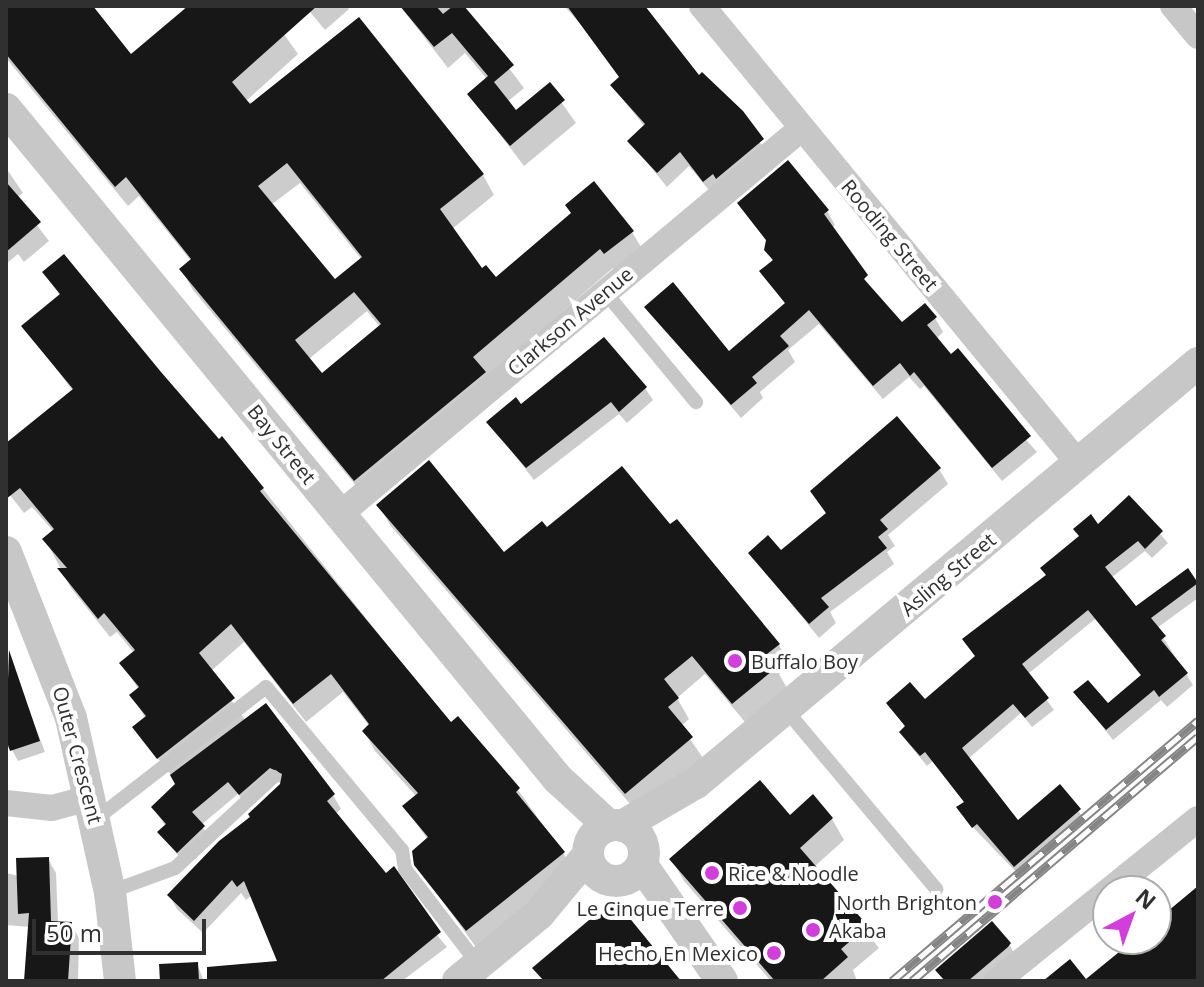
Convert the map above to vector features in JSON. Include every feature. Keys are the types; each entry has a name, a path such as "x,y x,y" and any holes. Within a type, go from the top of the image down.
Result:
{"street":[{"name":"Rooding Street","path":"702,6 1079,464"},
{"path":"1173,6 1198,36"},
{"name":"Bay Street","path":"6,109 722,981"},
{"name":"Clarkson Avenue","path":"339,515 802,128"},
{"name":"Asling Street","path":"616,852 1198,363"},
{"name":"Outer Crescent","path":"6,552 49,650 93,808 110,892 118,976"},
{"path":"6,803 93,808"},
{"path":"997,981 1198,819"},
{"path":"468,972 616,852"}],"lane":[{"path":"605,292 696,402"},
{"path":"93,808 266,687 402,850 405,869 468,972"},
{"path":"786,710 936,889"},
{"path":"110,892 175,868 273,777"}],"building":[{"path":"6,6 93,6 131,54 188,6 317,6 232,82 250,104 359,17 484,174 440,209 482,268 486,265 496,277 571,213 565,205 594,181 634,231 604,254 600,249 473,357 486,372 354,481 179,269 191,259 126,177 115,187 6,54","holes":["287,163 362,257 335,279 258,186","354,292 381,324 322,373 295,340"]},
{"path":"400,6 436,6 443,14 453,6 464,6 514,65 494,82 516,110 550,82 565,100 510,146 467,94 488,76 452,33 434,47"},
{"path":"567,6 645,6 699,75 702,72 743,111 764,139 716,179 713,174 703,182 680,152 657,173 627,141 645,124 610,85 619,77"},
{"path":"788,160 829,210 824,214 868,275 864,279 902,322 925,303 937,317 927,325 951,354 958,348 1031,436 992,468 914,372 910,376 900,363 873,386 809,310 780,336 789,346 752,377 757,383 731,405 644,307 673,282 729,351 785,303 759,271 773,260 764,250 766,240 737,203"},
{"path":"6,182 41,222 6,252"},
{"path":"64,254 219,439 222,436 264,488 260,491 451,722 458,716 520,788 516,792 565,852 466,931 414,865 412,851 428,837 402,806 418,793 362,731 369,724 331,674 293,704 231,624 199,653 235,698 157,759 132,727 146,716 129,695 139,687 119,663 135,650 104,613 98,619 57,568 67,568 42,539 54,529 20,488 6,499 6,443 73,389 21,326 60,294 42,272"},
{"path":"604,337 647,387 619,412 611,402 526,468 486,422 516,397 521,404"},
{"path":"897,416 941,468 880,520 888,529 878,537 887,548 821,598 829,607 809,624 748,553 768,535 781,550 826,513 810,491"},
{"path":"429,460 504,552 542,521 547,527 622,466 670,524 677,519 780,644 767,654 777,667 732,704 692,656 664,679 679,698 668,707 693,737 625,794 376,505"},
{"path":"1129,495 1163,531 1145,549 1138,541 1105,567 1136,606 1188,568 1198,583 1151,618 1166,636 1161,640 1188,673 1159,697 1154,690 1106,730 1073,692 1088,680 1108,703 1141,675 1088,610 1022,664 1049,698 1025,718 1013,704 962,748 1018,820 1060,784 1081,809 1014,867 977,824 972,828 956,807 964,802 925,752 920,756 899,732 905,726 886,703 910,682 925,699 975,656 962,639 1046,575 1040,568 1079,536 1073,529 1091,514 1098,524"},
{"path":"9,650 40,741 10,751 6,739"},
{"path":"266,703 335,794 327,801 386,873 394,866 441,932 381,981 207,981 207,967 277,961 244,881 237,887 232,880 194,921 167,895 219,841 250,817 248,814 280,784 282,774 270,768 239,795 228,782 192,812 205,826 177,853 157,832 166,824 151,807 175,784 170,775"},
{"path":"760,780 790,815 813,794 833,818 800,848 868,926 841,949 848,957 821,981 775,981 669,859"},
{"path":"49,857 51,921 72,922 68,981 24,981 29,913 18,914 16,858"},
{"path":"1198,886 1198,981 1043,981 1070,959 1086,979 1115,955 1172,955 1172,908"},
{"path":"614,899 681,981 544,981 532,968"},
{"path":"992,921 1011,943 1008,947 968,981 945,981 935,970"},
{"path":"198,962 199,981 160,981 159,964"}],"railway":[{"path":"892,981 1198,721"},
{"path":"912,981 1198,737"}],"place":[{"name":"Buffalo Boy","path":"735,661"},
{"name":"Rice & Noodle","path":"712,873"},
{"name":"North Brighton","path":"995,902"},
{"name":"Le Cinque Terre","path":"740,908"},
{"name":"Akaba","path":"813,930"},
{"name":"Hecho En Mexico","path":"774,953"}]}
